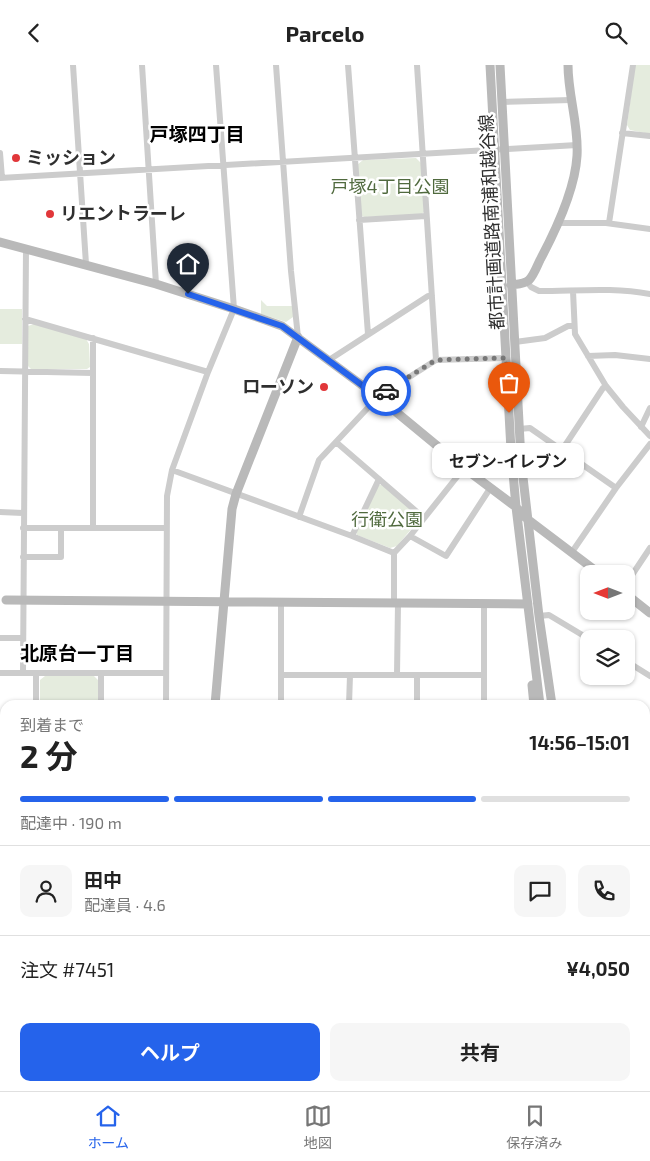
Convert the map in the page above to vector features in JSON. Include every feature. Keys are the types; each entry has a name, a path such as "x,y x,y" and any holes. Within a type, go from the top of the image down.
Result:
{"street":[{"path":"73,65 86,264"},
{"path":"142,65 156,284"},
{"path":"166,700 167,497 172,470 208,372 234,309 216,65"},
{"path":"215,700 230,520 236,494 298,337 291,271 276,65"},
{"path":"348,65 368,334"},
{"path":"417,65 436,360"},
{"name":"都市計画道路南浦和越谷線","path":"490,65 511,285 526,518 538,616 552,700"},
{"name":"都市計画道路南浦和越谷線","path":"500,65 502,102 499,149 506,358 516,507 539,700"},
{"path":"511,285 527,282 532,278 569,192 577,157 577,145 576,122 571,99 568,65"},
{"path":"609,223 633,65"},
{"path":"502,102 571,99"},
{"path":"622,133 650,136"},
{"path":"0,153 1,178 577,145"},
{"path":"359,220 426,216"},
{"path":"557,223 609,223 650,229"},
{"path":"0,242 156,284 282,326 378,397 464,468 516,507 526,518 589,565"},
{"path":"23,673 26,248"},
{"path":"527,282 531,287 539,291 605,289 650,294"},
{"path":"573,291 575,334 606,385 650,436"},
{"path":"330,360 428,296 432,296"},
{"path":"25,319 208,372"},
{"path":"515,342 545,338 568,326 574,326"},
{"path":"93,338 93,528"},
{"path":"588,356 615,355 650,359"},
{"path":"299,517 319,460 378,397 436,360 506,358"},
{"path":"0,371 93,373"},
{"path":"562,450 606,385"},
{"path":"641,427 650,408"},
{"path":"519,429 530,428 616,488"},
{"path":"336,442 424,518"},
{"path":"572,552 616,488 650,445"},
{"path":"397,675 394,553 410,536 464,468"},
{"path":"172,470 394,553"},
{"path":"352,536 379,479"},
{"path":"410,536 446,556 491,487"},
{"path":"0,512 23,513"},
{"path":"23,528 166,527"},
{"path":"23,557 61,557 61,528"},
{"path":"635,570 650,548"},
{"path":"6,599 528,604"},
{"path":"635,601 650,613"},
{"path":"281,603 281,700"},
{"path":"484,604 484,700"},
{"path":"538,616 549,615 580,634"},
{"path":"0,638 23,639"},
{"path":"534,658 532,681 534,700"},
{"path":"635,667 650,676"},
{"path":"0,673 166,673"},
{"path":"36,673 36,700"},
{"path":"101,673 101,700"},
{"path":"281,675 484,675"},
{"path":"349,700 350,675"},
{"path":"417,676 417,700"}],"green space":[{"path":"635,65 650,65 650,134 630,130 627,125"},
{"name":"戸塚4丁目公園","path":"416,158 421,163 424,212 421,215 364,217 361,215 357,165 363,160"},
{"path":"261,300 267,306 293,306 293,317 286,322 261,314"},
{"path":"0,309 22,309 22,344 0,344"},
{"path":"34,324 86,339 89,344 90,367 87,369 31,369 28,366 28,326"},
{"name":"行衛公園","path":"378,485 383,485 418,513 418,521 397,546 390,548 357,535 356,530"},
{"path":"93,675 98,680 98,700 40,700 40,680 45,676"}],"way so far":[{"path":"386,391 436,360 506,358 509,413"}],"place":[{"name":"ミッション","path":"16,158"},
{"name":"リエントラーレ","path":"50,214"},
{"name":"ローソン","path":"324,387"},
{"name":"セブン-イレブン","path":"509,413"}],"district":[{"name":"戸塚四丁目","path":"197,134"},
{"name":"北原台一丁目","path":"77,653"}],"route":[{"path":"188,294 282,326 378,397 386,391"}]}
